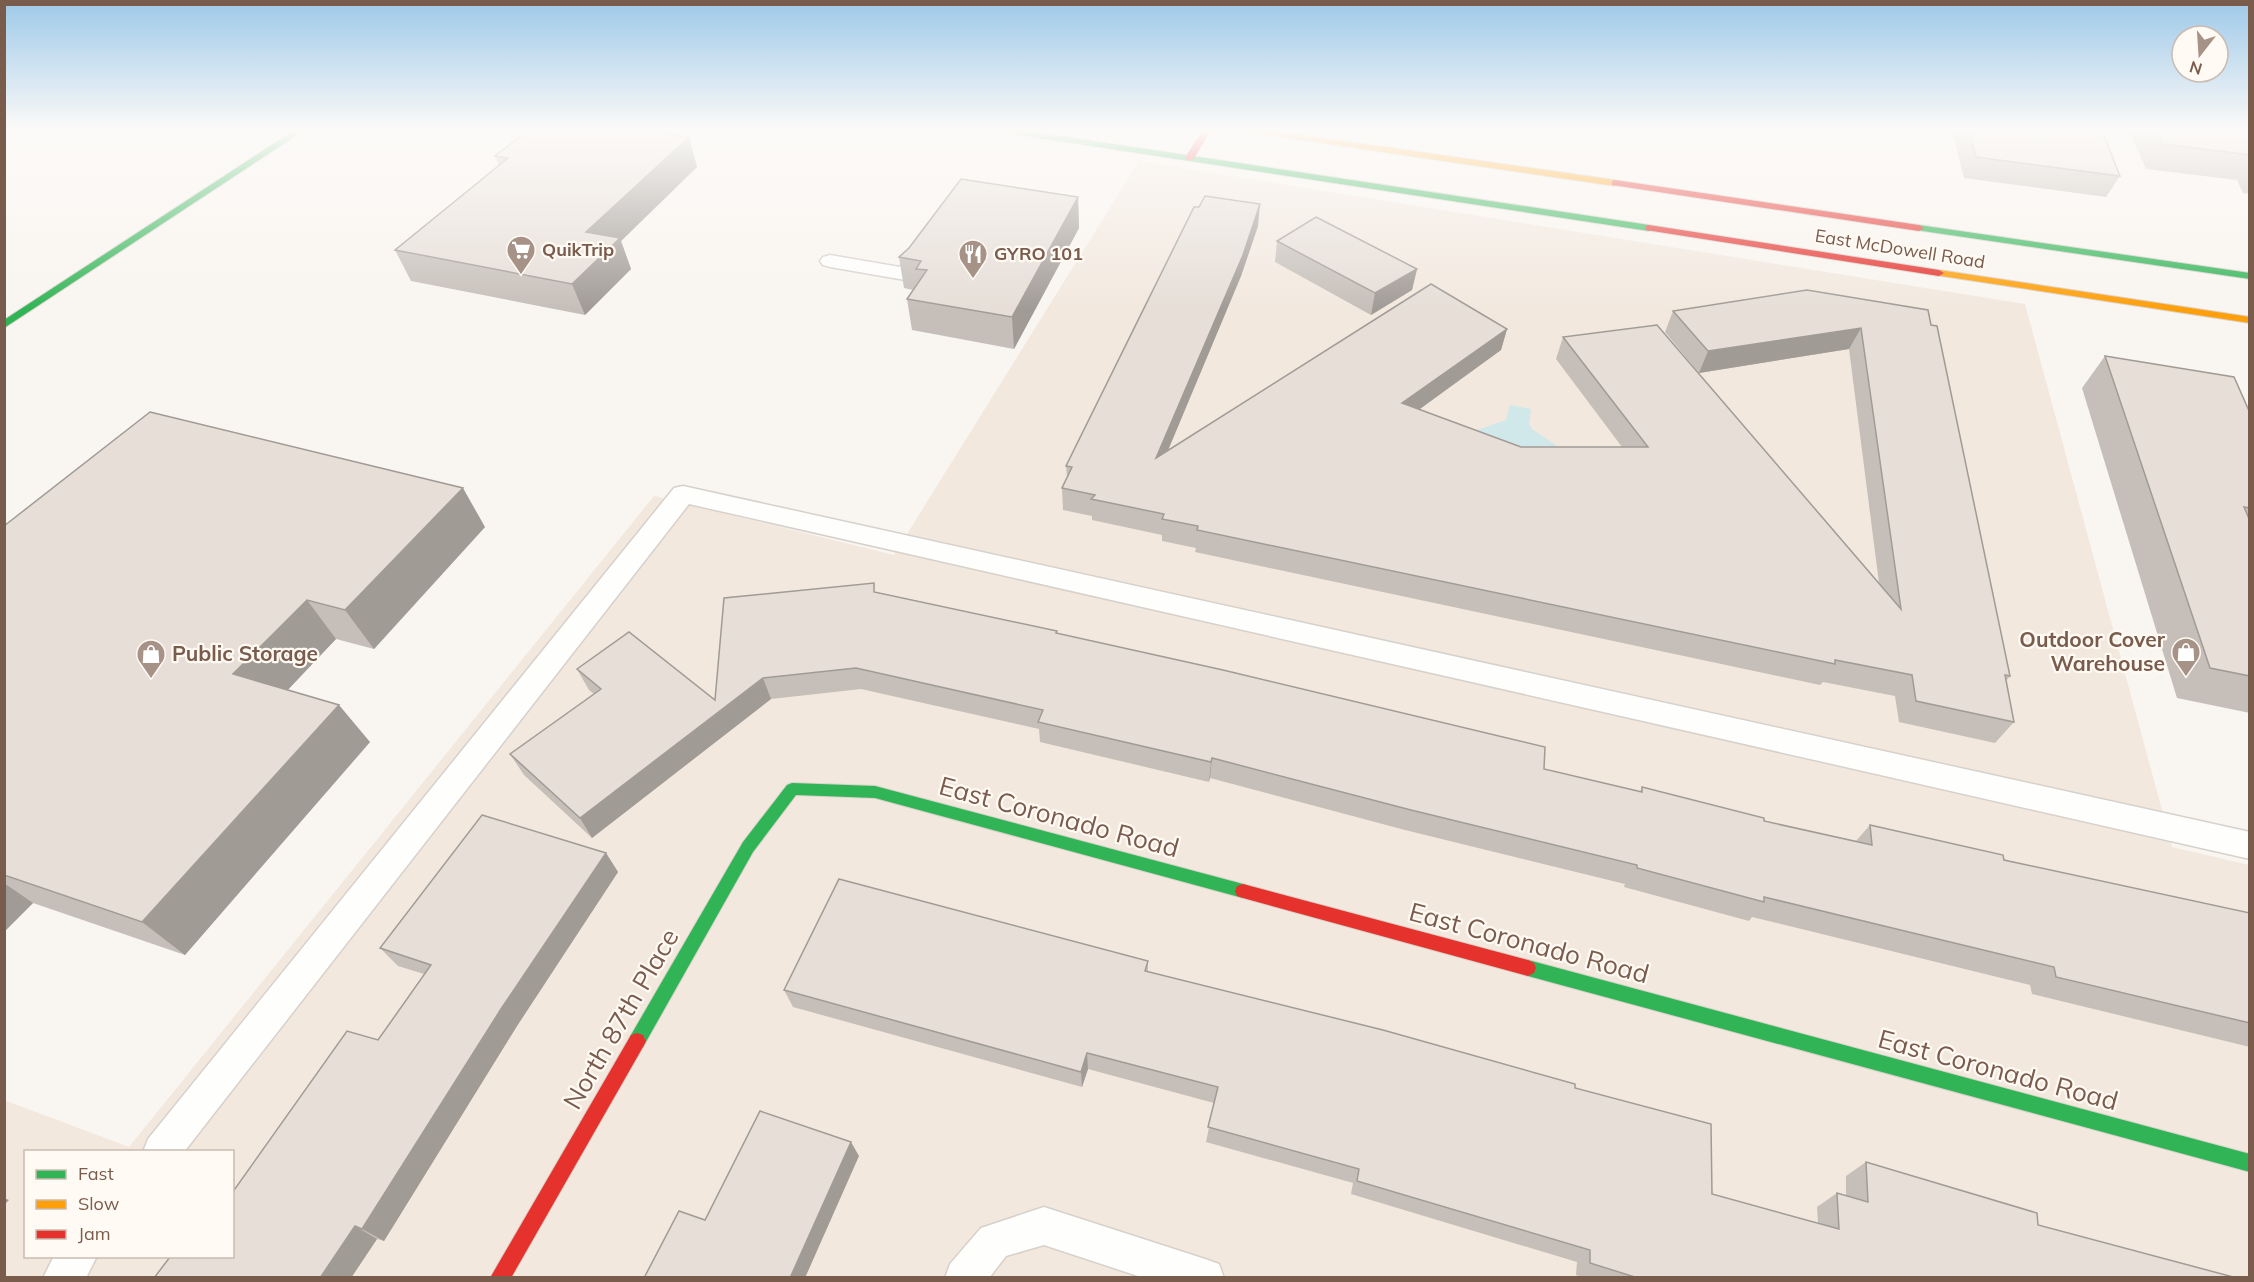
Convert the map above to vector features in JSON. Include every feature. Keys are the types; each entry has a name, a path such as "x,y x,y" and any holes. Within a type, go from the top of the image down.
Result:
{"main road":[{"path":"4,325 208,191"},
{"name":"East McDowell Road","path":"1414,191 1960,271 2250,320"},
{"name":"East McDowell Road","path":"1646,191 1952,238 2250,276"},
{"name":"East Coronado Road","path":"792,789 875,792 2250,1163"},
{"name":"North 87th Place","path":"500,1278 748,847 792,789"}],"lane":[{"path":"830,261 905,274 937,231"},
{"path":"163,1150 683,494 2250,846"},
{"path":"964,1278 994,1241 1044,1226 1205,1278"},
{"path":"62,1278 77,1258"}],"shaded area":[{"path":"1120,191 1324,191 2025,304 2172,847 2249,865 2249,1277 5,1277 4,1100 129,1147 654,496 894,555"}],"water":[{"path":"1510,405 1531,409 1529,424 1532,429 1560,448 1537,456 1514,443 1493,446 1474,431 1506,420"}],"building":[{"path":"468,191 631,191 586,232 620,238 572,284 395,250"},
{"name":"GYRO 101","path":"952,191 1038,191 1078,197 1012,317 907,299 927,270 916,269 921,261 899,257 909,248"},
{"path":"1205,196 1260,204 1243,255 1156,458 1431,284 1507,329 1402,403 1521,447 1648,447 1563,337 1657,325 1901,609 1861,328 1708,351 1673,311 1807,290 1928,310 1931,325 1937,326 2010,676 2005,675 2014,722 1916,701 1912,675 1835,660 1835,664 1197,530 1198,526 1162,519 1164,514 1091,499 1095,495 1062,488 1072,467 1066,466 1194,207 1199,207"},
{"path":"1316,217 1417,269 1375,293 1277,241"},
{"path":"2105,356 2234,377 2250,413 2250,508 2244,507 2250,521 2250,676 2210,668"},
{"name":"Public Storage","path":"150,412 463,488 345,610 307,600 233,674 339,705 142,922 4,875 4,526"},
{"path":"874,583 874,592 1057,631 1056,633 1223,670 1545,747 1544,769 1642,792 1642,787 1764,818 1764,821 1872,845 1870,825 2003,855 2004,860 2250,913 2250,1023 2056,977 2054,967 1764,897 1764,902 1637,868 1637,865 1411,810 1212,758 1211,762 1038,722 1043,710 856,668 763,678 580,818 510,754 601,689 577,669 629,632 715,700 724,598"},
{"path":"482,815 606,853 501,1009 362,1229 355,1226 320,1278 154,1278 169,1258 234,1258 234,1190 347,1031 378,1040 431,965 380,948"},
{"path":"839,879 1148,961 1145,971 1383,1030 1575,1084 1575,1088 1711,1124 1712,1194 1839,1229 1837,1193 1868,1202 1866,1162 2037,1213 2038,1225 2237,1278 1638,1278 1590,1263 1590,1250 1357,1181 1359,1169 1208,1127 1218,1087 1087,1053 1081,1072 784,990"},
{"path":"760,1111 851,1142 790,1278 644,1278 679,1211 705,1220"}],"traffic: fast":[{"path":"4,325 208,191"},
{"path":"1405,191 1649,228"},
{"path":"1919,228 2250,276"},
{"path":"637,1041 748,847 792,789 875,792 1243,891"},
{"path":"1528,968 2250,1163"}],"traffic: slow":[{"path":"1939,273 2250,320"}],"traffic: jam":[{"path":"1668,191 1919,228"},
{"path":"1649,228 1939,273"},
{"path":"1243,891 1528,968"},
{"path":"500,1278 637,1041"}],"place":[{"name":"QuikTrip","path":"521,276"},
{"name":"GYRO 101","path":"973,280"},
{"name":"Outdoor Cover Warehouse","path":"2186,678"},
{"name":"Public Storage","path":"151,680"}]}
